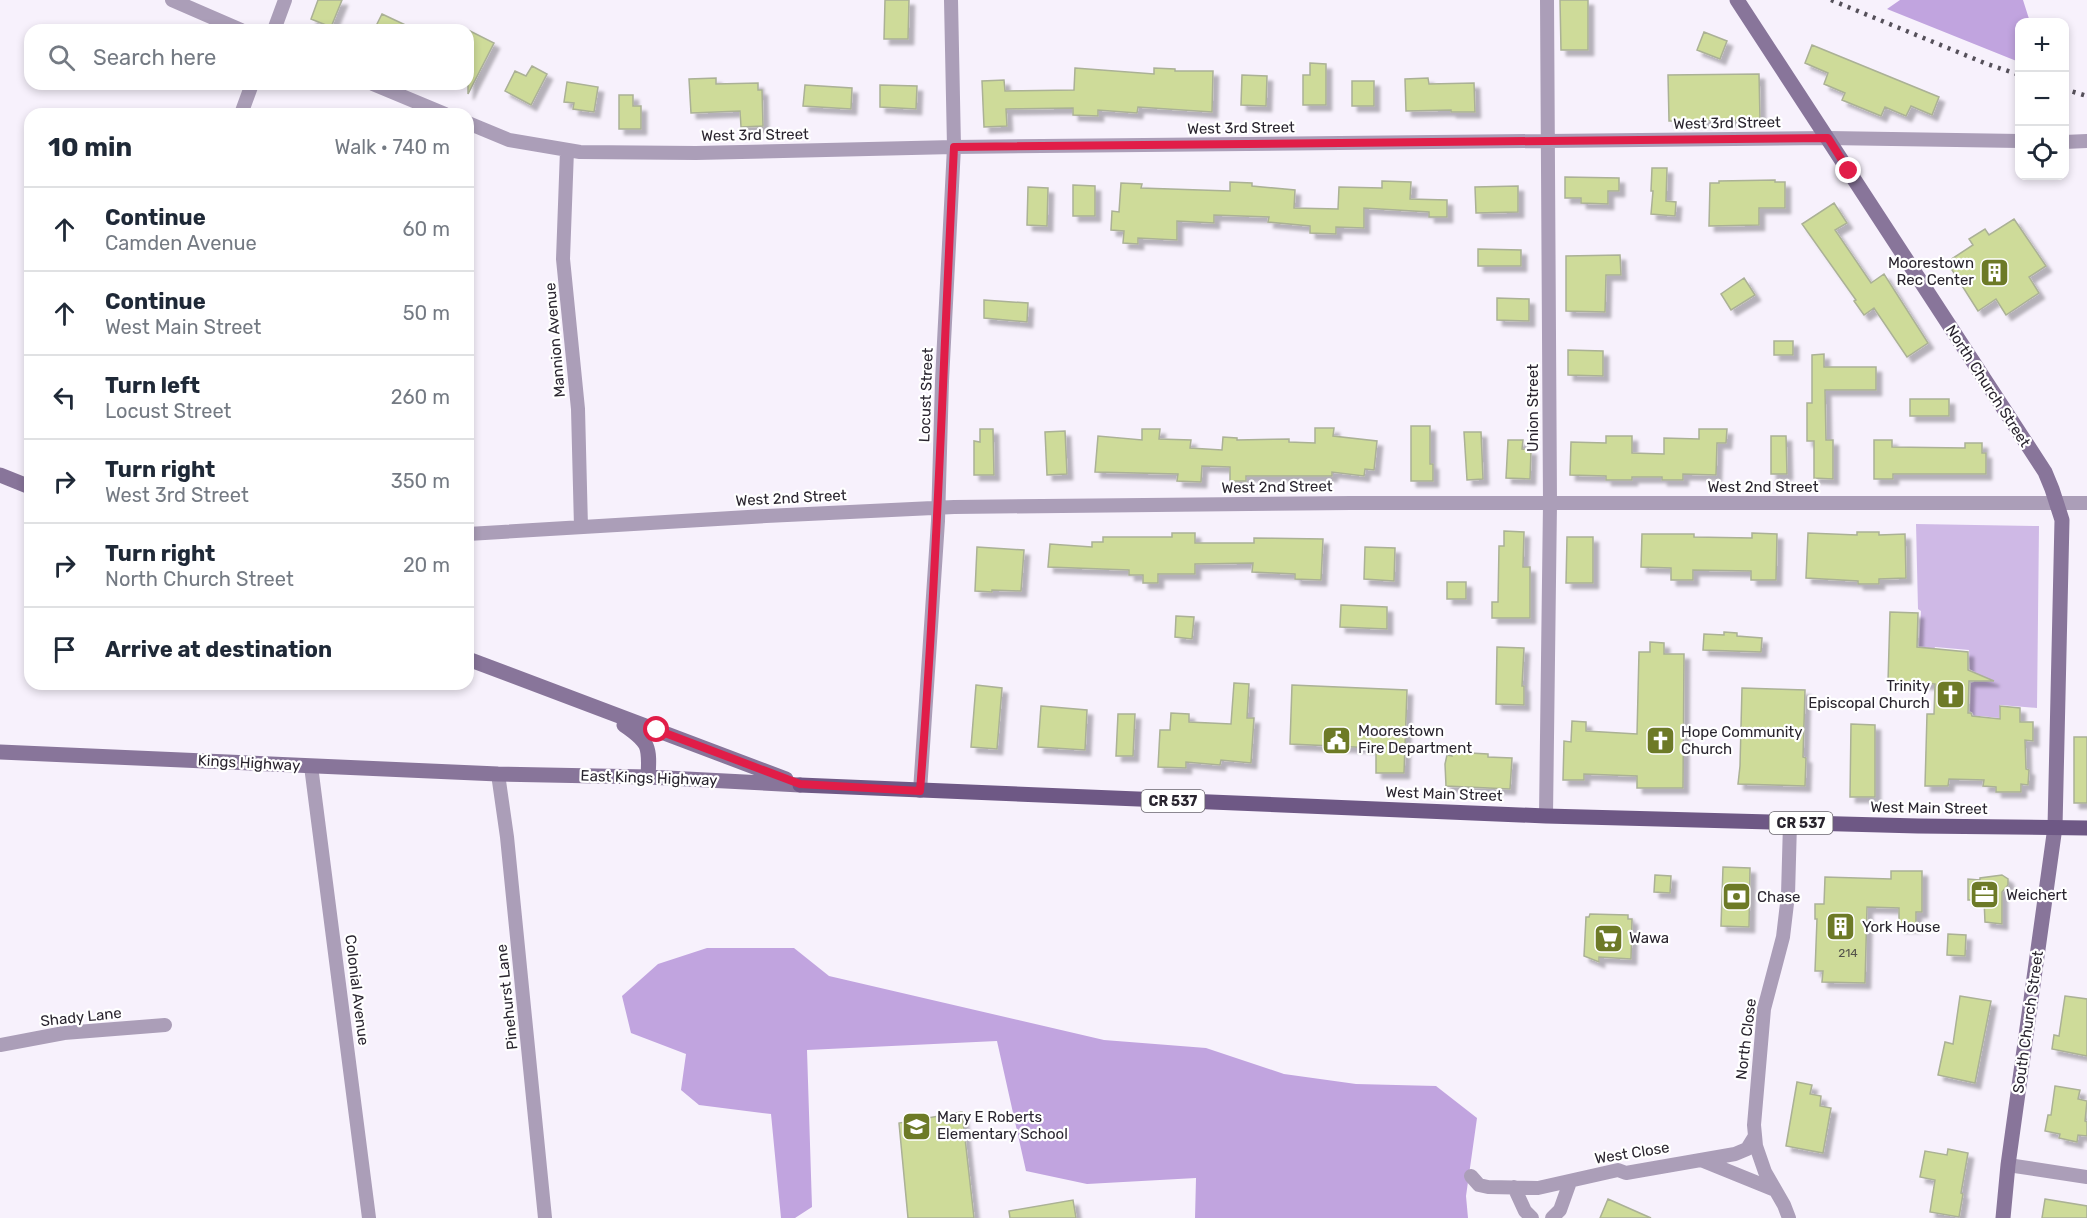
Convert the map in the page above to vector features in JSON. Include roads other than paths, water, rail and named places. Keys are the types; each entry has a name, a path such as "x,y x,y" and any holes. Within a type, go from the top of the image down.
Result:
{"main road":[{"name":"North Church Street","path":"1737,0 2045,472 2058,504 2062,527 2055,827"},
{"path":"0,475 24,485"},
{"name":"CR 537","path":"474,661 800,784"},
{"name":"CR 537","path":"605,712 642,737 649,758 648,777"},
{"name":"Kings Highway","path":"0,752 498,774"},
{"name":"East Kings Highway","path":"498,774 648,777 800,784"},
{"name":"West Main Street","path":"800,784 920,791 1546,816 2087,828"},
{"name":"South Church Street","path":"2002,1218 2055,827"}],"street":[{"path":"172,0 227,24"},
{"path":"276,24 285,0"},
{"name":"Locust Street","path":"920,791 939,508 942,381 954,147 951,0"},
{"name":"Union Street","path":"1546,816 1550,503 1547,0"},
{"path":"243,108 250,90"},
{"path":"388,90 431,108"},
{"name":"West 3rd Street","path":"474,125 509,140 580,152 696,153 954,147 1828,138 2015,141"},
{"path":"2069,142 2087,141"},
{"name":"Mannion Avenue","path":"567,150 564,259 578,409 581,527"},
{"name":"West 2nd Street","path":"474,534 939,508 1340,503 2087,503"},
{"name":"Colonial Avenue","path":"311,766 369,1218"},
{"name":"Pinehurst Lane","path":"498,774 507,837 545,1218"},
{"name":"North Close","path":"1789,1218 1765,1172 1755,1137 1755,1108 1764,1009 1780,952 1788,895 1790,823"},
{"name":"Shady Lane","path":"0,1045 64,1033 165,1025"},
{"name":"West Close","path":"1471,1176 1479,1185 1538,1188 1618,1170 1626,1173 1735,1154 1747,1149 1755,1137"},
{"path":"1699,1160 1776,1190"},
{"path":"2008,1165 2087,1177"},
{"path":"1552,1218 1560,1210 1570,1182"},
{"path":"1514,1188 1525,1211 1532,1218"}],"railway":[{"path":"1831,0 2015,73"},
{"path":"2069,91 2087,96"}],"place":[{"name":"Moorestown Rec Center","path":"1995,272"},
{"name":"Trinity Episcopal Church","path":"1951,695"},
{"name":"Moorestown Fire Department","path":"1337,740"},
{"name":"Hope Community Church","path":"1660,741"},
{"name":"Weichert","path":"1985,895"},
{"name":"Chase","path":"1736,897"},
{"name":"York House","path":"1841,927"},
{"name":"Wawa","path":"1608,938"},
{"name":"Mary E Roberts Elementary School","path":"916,1126"}]}
